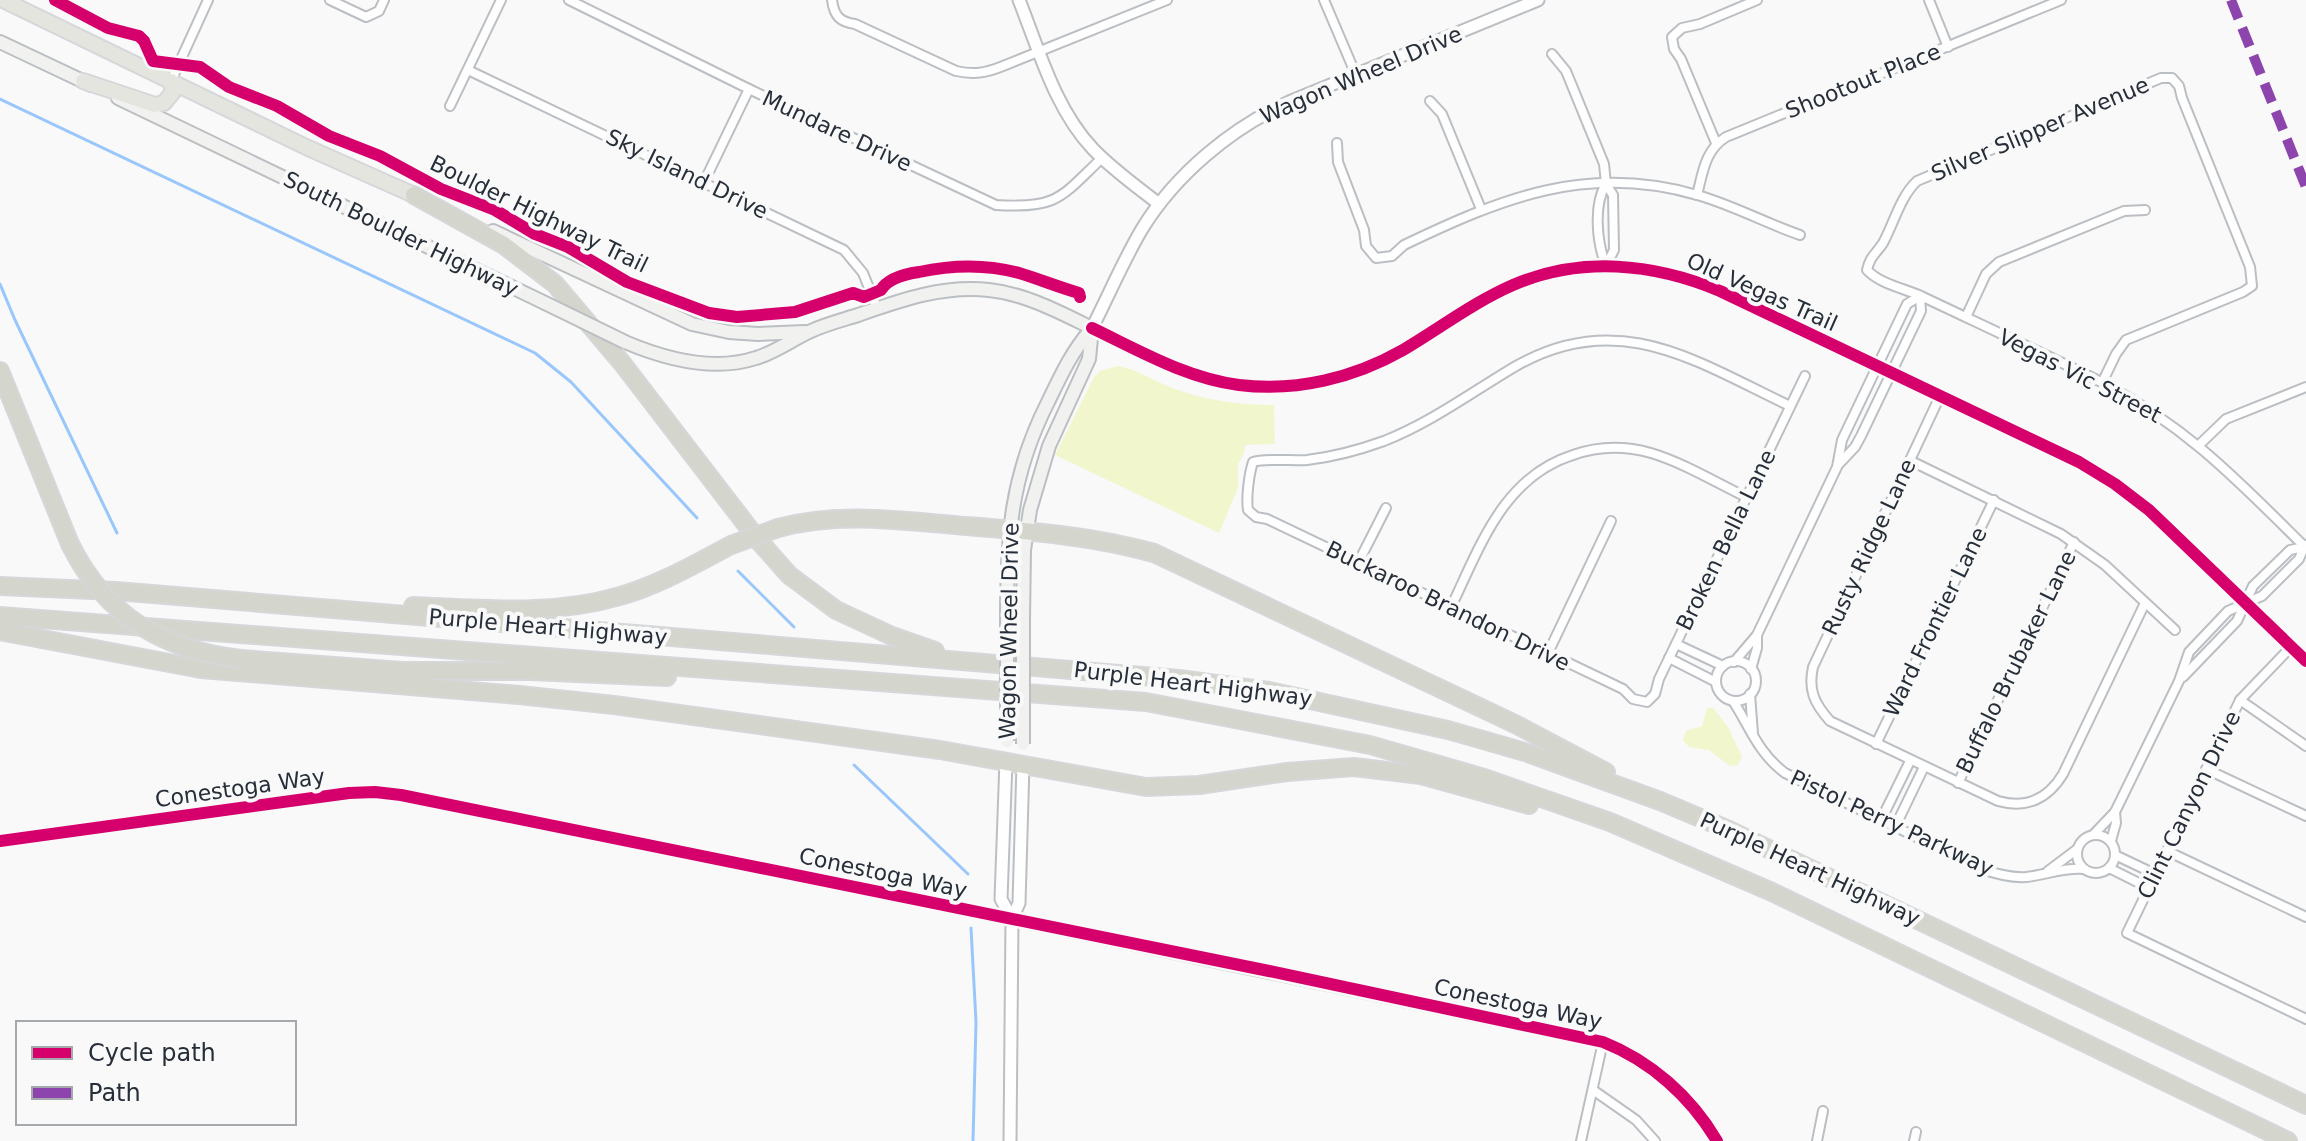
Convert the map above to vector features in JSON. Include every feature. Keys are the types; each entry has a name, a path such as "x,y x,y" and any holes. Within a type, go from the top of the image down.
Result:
{"highway":[{"path":"414,195 504,245 555,284 574,303 789,575 819,599 862,624 960,659"},
{"path":"0,371 70,544 84,570 126,616 186,649 241,659 411,671 531,671 883,683"},
{"path":"116,591 505,610 557,609 605,600 644,588 731,545 778,528 815,520 865,517 1027,530 1127,546 1178,564 1515,724 1660,801"},
{"name":"Purple Heart Highway","path":"0,586 116,591 960,659 1179,679 1307,698 1448,730 1528,753 1660,801 1800,863 2306,1105"},
{"name":"Purple Heart Highway","path":"0,616 1146,702 1370,745 1481,777 1610,822 1772,892 2288,1141"},
{"path":"0,631 201,669 614,705 1015,762 1146,787 1199,785 1287,772 1354,767 1421,775 1511,799 1772,892"}],"main road":[{"name":"South Boulder Highway","path":"3,0 692,324 758,334 811,331"},
{"name":"South Boulder Highway","path":"0,42 625,342 670,358 732,363 755,359 811,331 877,308 941,291 1009,293 1092,328"},
{"path":"83,81 155,105 164,103 173,92 171,81"},
{"name":"Wagon Wheel Drive","path":"1015,762 1007,741 1009,528 1019,472 1032,432 1071,353 1092,328"},
{"name":"Wagon Wheel Drive","path":"1015,762 1023,744 1027,530 1040,469 1089,359 1092,328"}],"street":[{"path":"171,81 208,0"},
{"path":"330,0 366,17 379,11 384,0"},
{"path":"450,106 501,0"},
{"name":"Mundare Drive","path":"569,0 996,205 1023,207 1058,199 1077,185 1102,158"},
{"path":"832,0 836,17 845,23 855,24 956,71 969,74 986,73 1167,0"},
{"path":"1019,0 1074,125 1102,158 1159,204"},
{"path":"1324,0 1356,75"},
{"name":"Wagon Wheel Drive","path":"1092,328 1133,246 1159,204 1203,159 1257,118 1538,0"},
{"path":"1697,195 1705,163 1716,143 1674,49 1672,37 1682,28 1700,24 1757,0"},
{"path":"1929,0 1948,47"},
{"name":"Shootout Place","path":"1716,143 2061,0"},
{"path":"1552,54 1566,71 1604,164 1606,184 1613,195 1614,250 1606,266"},
{"name":"Sky Island Drive","path":"468,70 844,250 863,273 877,308"},
{"name":"Silver Slipper Avenue","path":"1867,270 1870,258 1881,247 1907,194 1917,181 2161,78 2172,78 2179,86 2250,267 2252,286 2126,340 2102,383"},
{"path":"704,182 749,89"},
{"path":"1430,101 1442,114 1481,209"},
{"path":"1337,143 1338,162 1364,230 1366,246 1376,258 1392,256 1404,245 1481,209 1550,188 1606,184 1642,185 1697,195 1800,235"},
{"path":"1606,184 1599,195 1600,250 1606,266"},
{"path":"1966,317 1986,274 1999,262 2124,211 2145,210"},
{"name":"Old Vegas Trail","path":"1092,328 1199,377 1241,385 1303,384 1339,377 1380,362 1514,285 1560,271 1606,266 1667,272 1702,283 2079,462 2149,510 2306,661"},
{"name":"Vegas Vic Street","path":"1867,270 1876,279 1891,282 1966,317 2148,408 2199,445 2305,547"},
{"path":"1734,662 1757,635 1837,467 1842,440 1907,304 1920,296 1921,311 1855,447 1837,467"},
{"name":"Buckaroo Brandon Drive","path":"1647,702 1633,699 1623,689 1267,519 1256,517 1248,510 1246,498 1251,487 1249,472 1253,462 1259,459 1278,462 1335,455 1382,441 1424,423 1529,359 1581,342 1621,340 1671,350 1790,406"},
{"name":"Broken Bella Lane","path":"1647,702 1655,694 1669,658 1805,376"},
{"path":"2199,445 2226,419 2306,387"},
{"name":"Rusty Ridge Lane","path":"1876,744 1830,721 1814,700 1813,667 1940,396"},
{"path":"1451,607 1507,500 1533,474 1564,457 1595,449 1637,450 1665,458 1746,497"},
{"path":"1911,461 2043,523 2074,542 2105,565 2175,630"},
{"name":"Ward Frontier Lane","path":"1876,744 1994,500"},
{"path":"1358,563 1386,508"},
{"path":"1548,653 1611,521"},
{"name":"Buffalo Brubaker Lane","path":"1958,783 2074,542"},
{"path":"2048,871 2077,849 2081,841 2094,834 2115,812 2179,681 2189,652 2228,611 2262,596 2299,559 2305,547"},
{"path":"1876,744 1998,801 2030,803 2048,793 2063,774 2145,603"},
{"path":"1753,734 1750,694 1755,681 1751,669 1757,635"},
{"path":"1676,644 1723,666 1734,662 1743,663 1751,669"},
{"name":"Clint Canyon Drive","path":"2291,647 2240,700 2127,933 2306,1019"},
{"path":"1669,658 1716,682"},
{"path":"1723,666 1716,682 1720,694 1733,701 1742,700 1750,694"},
{"path":"2240,700 2306,746"},
{"name":"Pistol Perry Parkway","path":"1733,701 1765,756 1785,773 1982,869 2000,875 2023,877 2048,871 2084,869"},
{"path":"1881,820 1910,761"},
{"path":"1012,919 1001,899 1015,762"},
{"path":"1010,1141 1012,919 1019,903 1015,762"},
{"path":"1895,827 1924,767"},
{"path":"2206,769 2306,816"},
{"name":"Conestoga Way","path":"0,841 333,795 375,792 518,818 1603,1042 1620,1049 1660,1075 1696,1109 1717,1141"},
{"path":"2077,849 2077,859 2084,869 2095,873 2109,868 2115,855 2111,841 2116,823 2115,812"},
{"path":"2094,834 2111,841"},
{"path":"2167,851 2306,917"},
{"path":"2115,855 2155,874"},
{"path":"2109,868 2149,888"},
{"path":"1581,1141 1603,1042"},
{"path":"1593,1090 1636,1120 1655,1141"},
{"path":"1817,1141 1823,1111"}],"green space":[{"path":"1118,366 1195,395 1234,403 1274,405 1275,444 1245,445 1238,464 1238,488 1219,533 1055,455 1094,377 1100,371"},
{"path":"1707,708 1713,708 1728,727 1742,757 1738,765 1730,766 1709,750 1689,747 1683,740 1686,731 1702,726"}],"waterway":[{"path":"0,99 535,353 571,382 697,518"},
{"path":"0,284 117,533"},
{"path":"738,571 794,627"},
{"path":"854,765 968,874"},
{"path":"971,928 976,1022 973,1141"}],"marked path":[{"path":"2231,0 2306,187"}],"cycle path":[{"name":"Boulder Highway Trail","path":"55,0 108,28 139,36 153,61 200,67 229,87 277,106 329,136 380,156 441,189 495,210 535,234 568,247 627,282 709,313 737,317 795,312 853,293 864,297 903,275 956,267 994,268 1019,273 1079,293 1080,297"},
{"path":"1092,328 1200,376 1239,385 1282,386 1324,381 1384,360 1471,307 1513,285 1539,276 1591,267 1643,269 1669,274 1720,291 2079,462 2149,510 2306,661"},
{"path":"0,841 349,793 401,795 1603,1042 1637,1059 1668,1082 1695,1110 1717,1141"}]}
